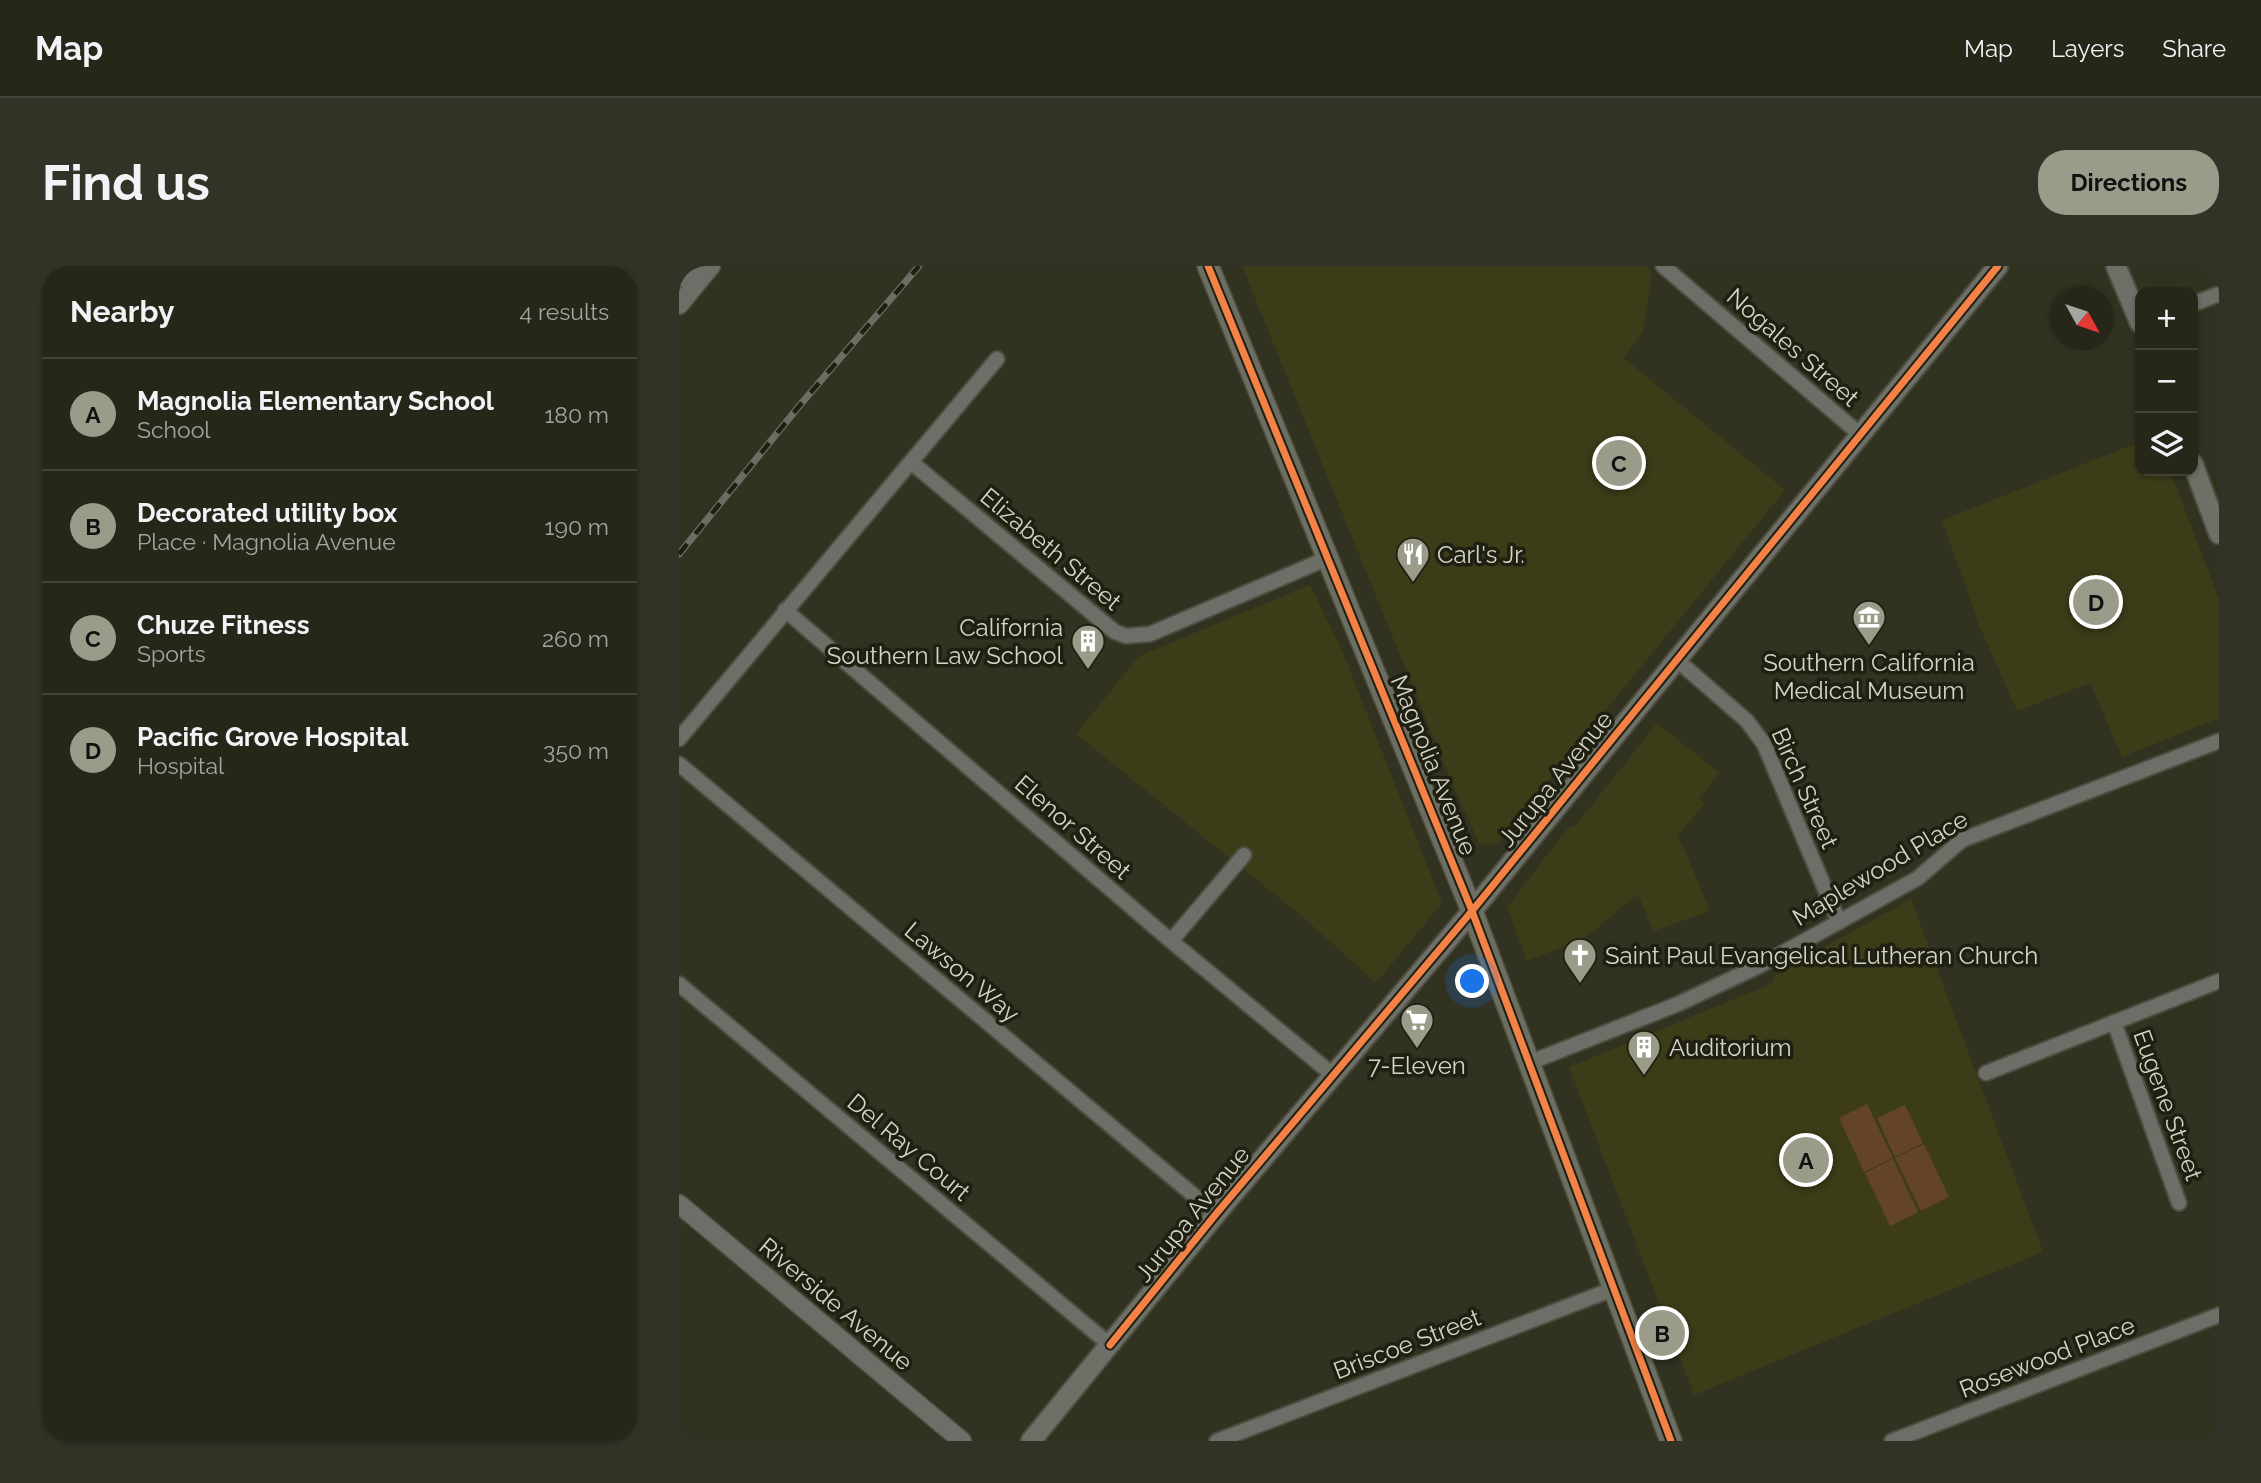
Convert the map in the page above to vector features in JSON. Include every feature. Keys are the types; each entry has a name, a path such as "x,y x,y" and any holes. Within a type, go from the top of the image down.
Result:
{"main road":[{"name":"Magnolia Avenue","path":"1207,266 1472,911 1531,1062 1671,1441"},
{"name":"Jurupa Avenue","path":"1031,1441 1216,1214 1472,911 1998,266"},
{"path":"2116,266 2135,311"},
{"path":"2197,476 2219,534"}],"street":[{"path":"679,278 689,266"},
{"path":"679,305 711,266"},
{"name":"Nogales Street","path":"1663,266 1862,436"},
{"path":"2198,302 2219,294"},
{"path":"679,739 997,359"},
{"name":"Elizabeth Street","path":"911,462 1115,632 1126,636 1150,634 1328,558"},
{"name":"Elenor Street","path":"785,610 1171,942 1333,1075"},
{"name":"Birch Street","path":"1677,660 1747,721 1764,744 1839,922"},
{"name":"Maplewood Place","path":"1531,1062 1678,1004 1761,965 1918,878 1962,840 2219,741"},
{"name":"Lawson Way","path":"679,764 1216,1214"},
{"path":"1171,942 1244,855"},
{"path":"1986,1073 2219,981"},
{"name":"Del Ray Court","path":"679,984 1110,1345"},
{"name":"Eugene Street","path":"2114,1022 2179,1203"},
{"name":"Riverside Avenue","path":"679,1204 962,1441"},
{"name":"Briscoe Street","path":"1217,1441 1613,1289"},
{"name":"Rosewood Place","path":"1892,1441 2219,1315"}],"shaded area":[{"path":"1242,266 1645,266 1652,272 1643,332 1624,358 1785,490 1496,845 1479,843 1449,776"},
{"path":"2135,444 2135,476 2172,476 2219,599 2219,718 2122,757 2090,683 2017,711 1980,627 1942,520"},
{"path":"1310,585 1341,648 1442,903 1376,983 1304,918 1076,734 1139,656"},
{"path":"1657,723 1720,773 1699,798 1705,804 1678,835 1710,911 1654,931 1638,894 1585,938 1527,961 1507,907 1568,828 1575,826"},
{"path":"1911,899 2043,1252 1694,1395 1569,1067 1771,984 1776,974"},
{"path":"1867,1104 1893,1158 1864,1172 1839,1118"},
{"path":"1905,1105 1923,1143 1895,1157 1877,1118"},
{"path":"1924,1144 1949,1197 1921,1211 1895,1158"},
{"path":"1893,1159 1918,1212 1890,1226 1865,1173"}],"railway":[{"path":"679,554 800,405 919,266"}],"cycle path":[{"path":"1208,266 1472,911 1671,1441"},
{"path":"1110,1345 1216,1214 1472,911 1998,266"}],"place":[{"name":"Chuze Fitness","path":"1619,463"},
{"name":"Carl's Jr.","path":"1413,584"},
{"name":"Pacific Grove Hospital","path":"2096,602"},
{"name":"Southern California Medical Museum","path":"1869,647"},
{"name":"California Southern Law School","path":"1088,671"},
{"name":"Saint Paul Evangelical Lutheran Church","path":"1580,985"},
{"name":"7-Eleven","path":"1417,1050"},
{"name":"Auditorium","path":"1644,1077"},
{"name":"Magnolia Elementary School","path":"1806,1160"},
{"name":"Decorated utility box","path":"1662,1333"}]}
